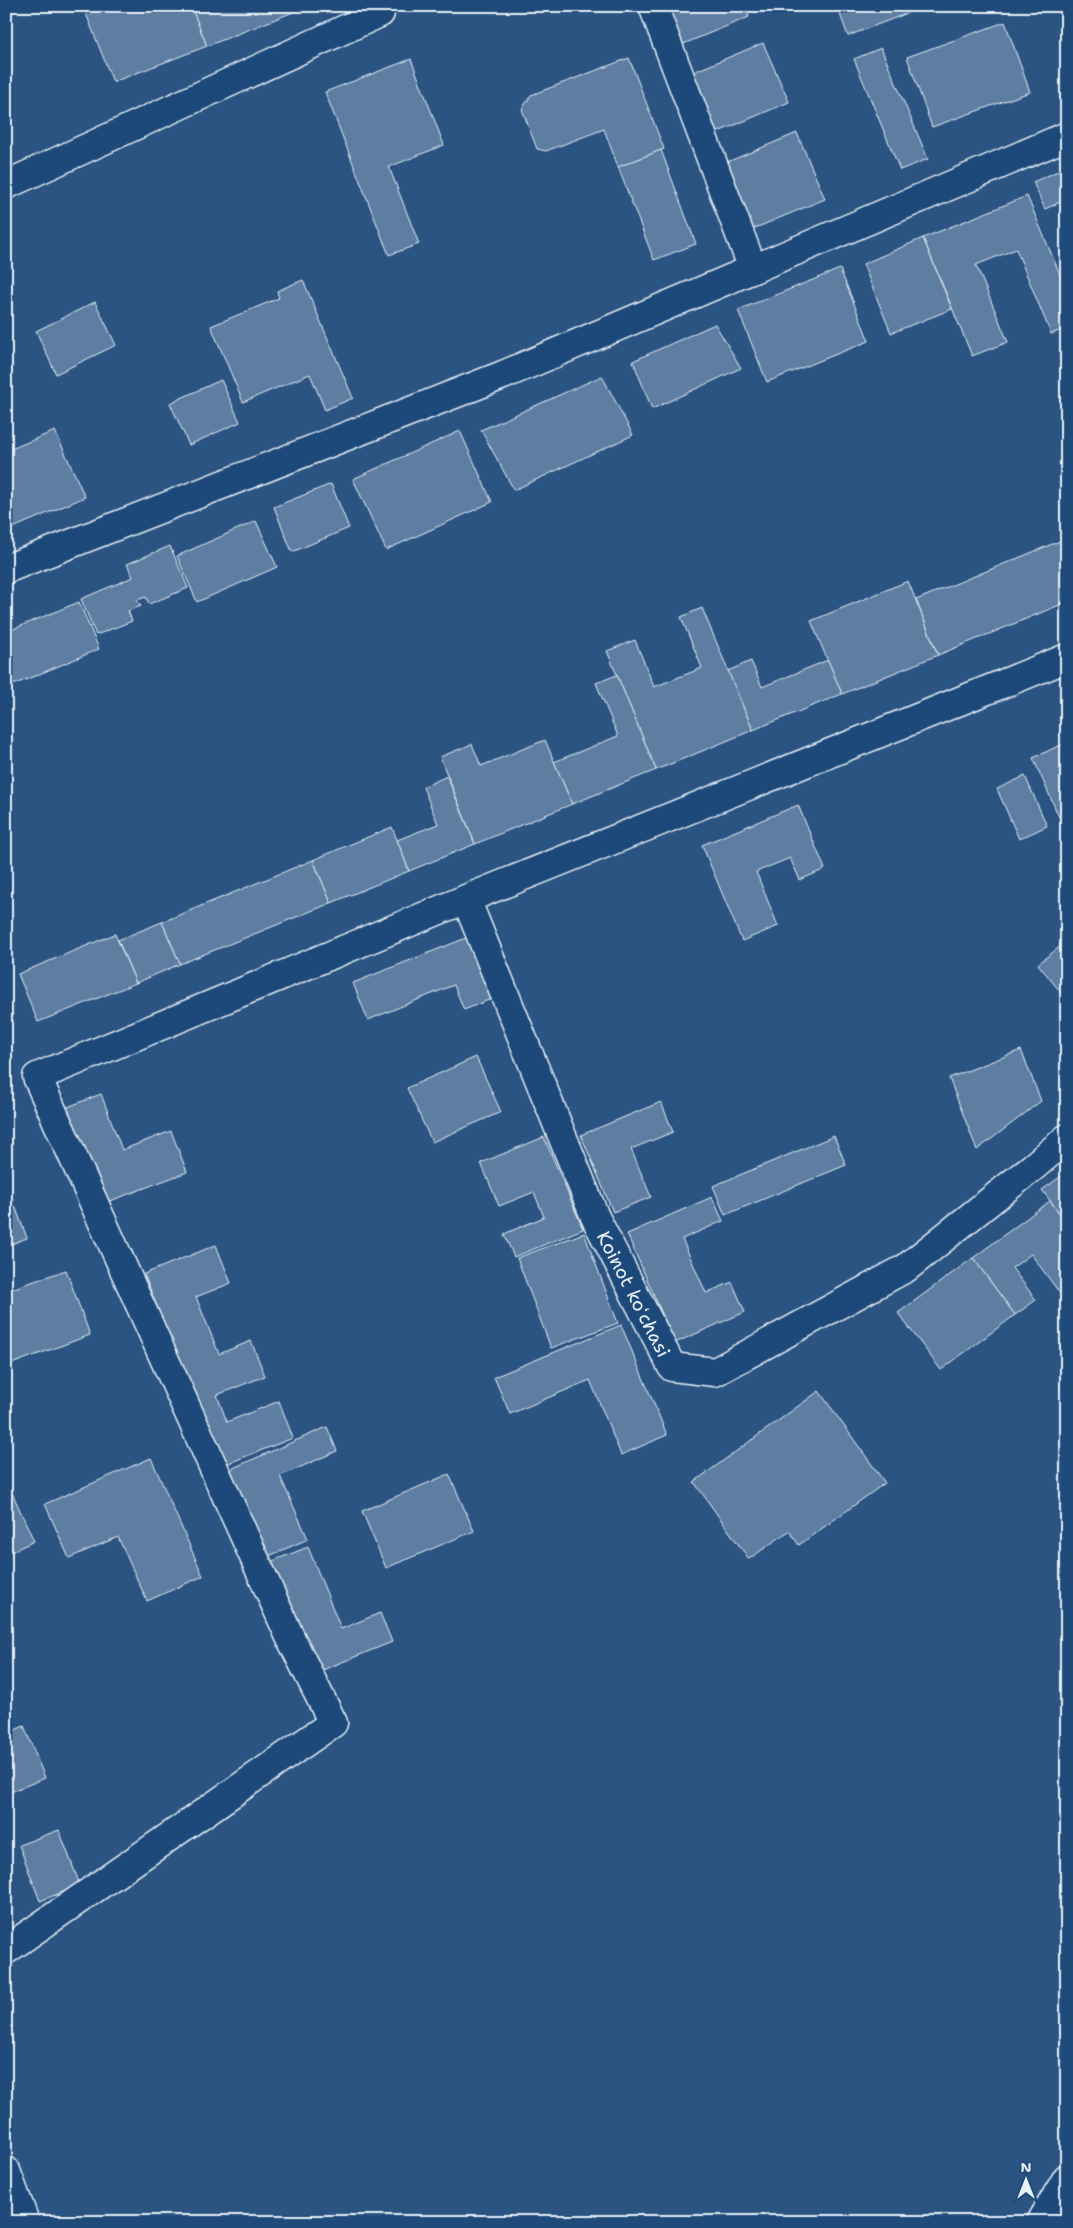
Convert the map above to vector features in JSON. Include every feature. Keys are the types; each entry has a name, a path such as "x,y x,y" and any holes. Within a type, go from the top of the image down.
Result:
{"street":[{"path":"652,6 753,269"},
{"path":"6,184 380,13"},
{"path":"6,569 503,375 1067,136"},
{"path":"6,1950 333,1723 291,1640 37,1077 466,899 1067,658"},
{"name":"Koinot koʻchasi","path":"466,899 595,1217 672,1367 715,1372 906,1268 1067,1138"},
{"path":"6,2171 25,2222"},
{"path":"1041,2222 1067,2178"}],"building":[{"path":"83,6 191,6 207,46 113,82"},
{"path":"191,6 299,6 301,9 207,46"},
{"path":"666,6 745,6 749,17 681,45"},
{"path":"837,6 926,6 848,36"},
{"path":"1005,22 1030,92 932,127 907,57"},
{"path":"763,43 789,102 716,133 691,73"},
{"path":"881,48 928,159 900,170 854,59"},
{"path":"629,58 664,149 618,167 604,129 546,151 537,149 522,109 531,95"},
{"path":"411,59 444,145 389,167 419,244 389,255 325,92"},
{"path":"797,133 825,199 753,229 725,163"},
{"path":"661,150 696,244 654,260 618,167"},
{"path":"1067,167 1067,199 1045,209 1033,182"},
{"path":"1027,196 1067,291 1067,328 1051,334 1016,249 976,265 1008,342 972,356 923,238"},
{"path":"923,238 952,309 891,333 863,264"},
{"path":"840,269 869,341 767,382 738,310"},
{"path":"303,280 353,398 325,410 310,374 243,402 211,326 279,298 277,291"},
{"path":"95,302 116,345 56,374 36,331"},
{"path":"715,324 741,368 652,409 633,361"},
{"path":"602,376 633,435 514,490 481,430"},
{"path":"221,380 240,422 189,445 170,403"},
{"path":"55,431 85,497 6,531 6,451"},
{"path":"460,431 492,502 386,550 353,479"},
{"path":"331,484 349,528 292,552 274,507"},
{"path":"256,521 277,567 197,602 177,556"},
{"path":"1067,538 1067,602 938,655 916,600"},
{"path":"170,546 188,588 149,604 146,597 137,600 141,606 128,611 132,621 96,635 81,599 133,577 127,564"},
{"path":"908,581 938,655 842,694 811,621"},
{"path":"79,602 99,649 6,688 6,632"},
{"path":"702,608 753,730 656,770 607,651 635,640 654,687 702,668 681,617"},
{"path":"828,660 842,694 753,730 728,671 751,661 762,687"},
{"path":"617,675 656,770 572,804 554,762 618,736 596,683"},
{"path":"545,740 572,804 475,844 440,757 472,744 481,766"},
{"path":"1067,742 1067,816 1060,819 1033,758"},
{"path":"447,776 475,844 409,871 397,840 438,824 423,787"},
{"path":"1025,776 1047,826 1019,839 997,789"},
{"path":"798,805 825,869 800,880 790,858 756,872 778,926 742,941 702,845"},
{"path":"392,827 409,871 331,903 313,860"},
{"path":"313,860 331,903 180,964 162,922"},
{"path":"162,922 180,964 136,983 118,940"},
{"path":"115,934 136,983 38,1022 18,974"},
{"path":"471,936 496,997 464,1010 454,985 368,1020 353,983"},
{"path":"1067,941 1067,1000 1038,964"},
{"path":"1021,1050 1041,1101 977,1150 949,1078"},
{"path":"476,1057 501,1112 432,1142 407,1088"},
{"path":"101,1094 122,1150 171,1131 187,1172 102,1204 65,1108"},
{"path":"661,1102 673,1132 631,1149 651,1197 613,1212 581,1135"},
{"path":"834,1136 846,1165 725,1215 713,1186"},
{"path":"544,1137 583,1229 514,1257 504,1234 544,1217 534,1192 499,1206 481,1163"},
{"path":"1067,1172 1067,1213 1062,1216 1042,1190"},
{"path":"712,1197 723,1221 682,1239 706,1293 732,1282 745,1312 675,1343 627,1234"},
{"path":"1050,1201 1067,1223 1067,1297 1064,1299 1031,1254 1012,1268 1036,1300 1015,1315 973,1258"},
{"path":"15,1206 27,1238 6,1246 6,1209"},
{"path":"584,1233 618,1323 551,1348 517,1258"},
{"path":"216,1245 231,1283 196,1297 219,1354 251,1341 265,1376 217,1395 227,1422 279,1401 293,1438 221,1466 144,1274"},
{"path":"973,1258 1015,1315 941,1370 898,1313"},
{"path":"66,1270 90,1335 6,1366 6,1291"},
{"path":"621,1325 667,1435 621,1455 590,1380 510,1414 494,1377"},
{"path":"819,1391 885,1483 799,1545 789,1531 749,1559 694,1482"},
{"path":"327,1427 337,1451 280,1476 308,1539 262,1559 224,1472"},
{"path":"151,1458 203,1576 147,1601 118,1537 69,1558 45,1504"},
{"path":"449,1474 474,1531 386,1568 362,1511"},
{"path":"8,1484 34,1541 6,1554 6,1485"},
{"path":"308,1547 341,1629 380,1613 392,1642 310,1675 265,1564"},
{"path":"24,1726 45,1778 6,1794 6,1734"},
{"path":"59,1830 80,1885 40,1901 19,1845"}]}
